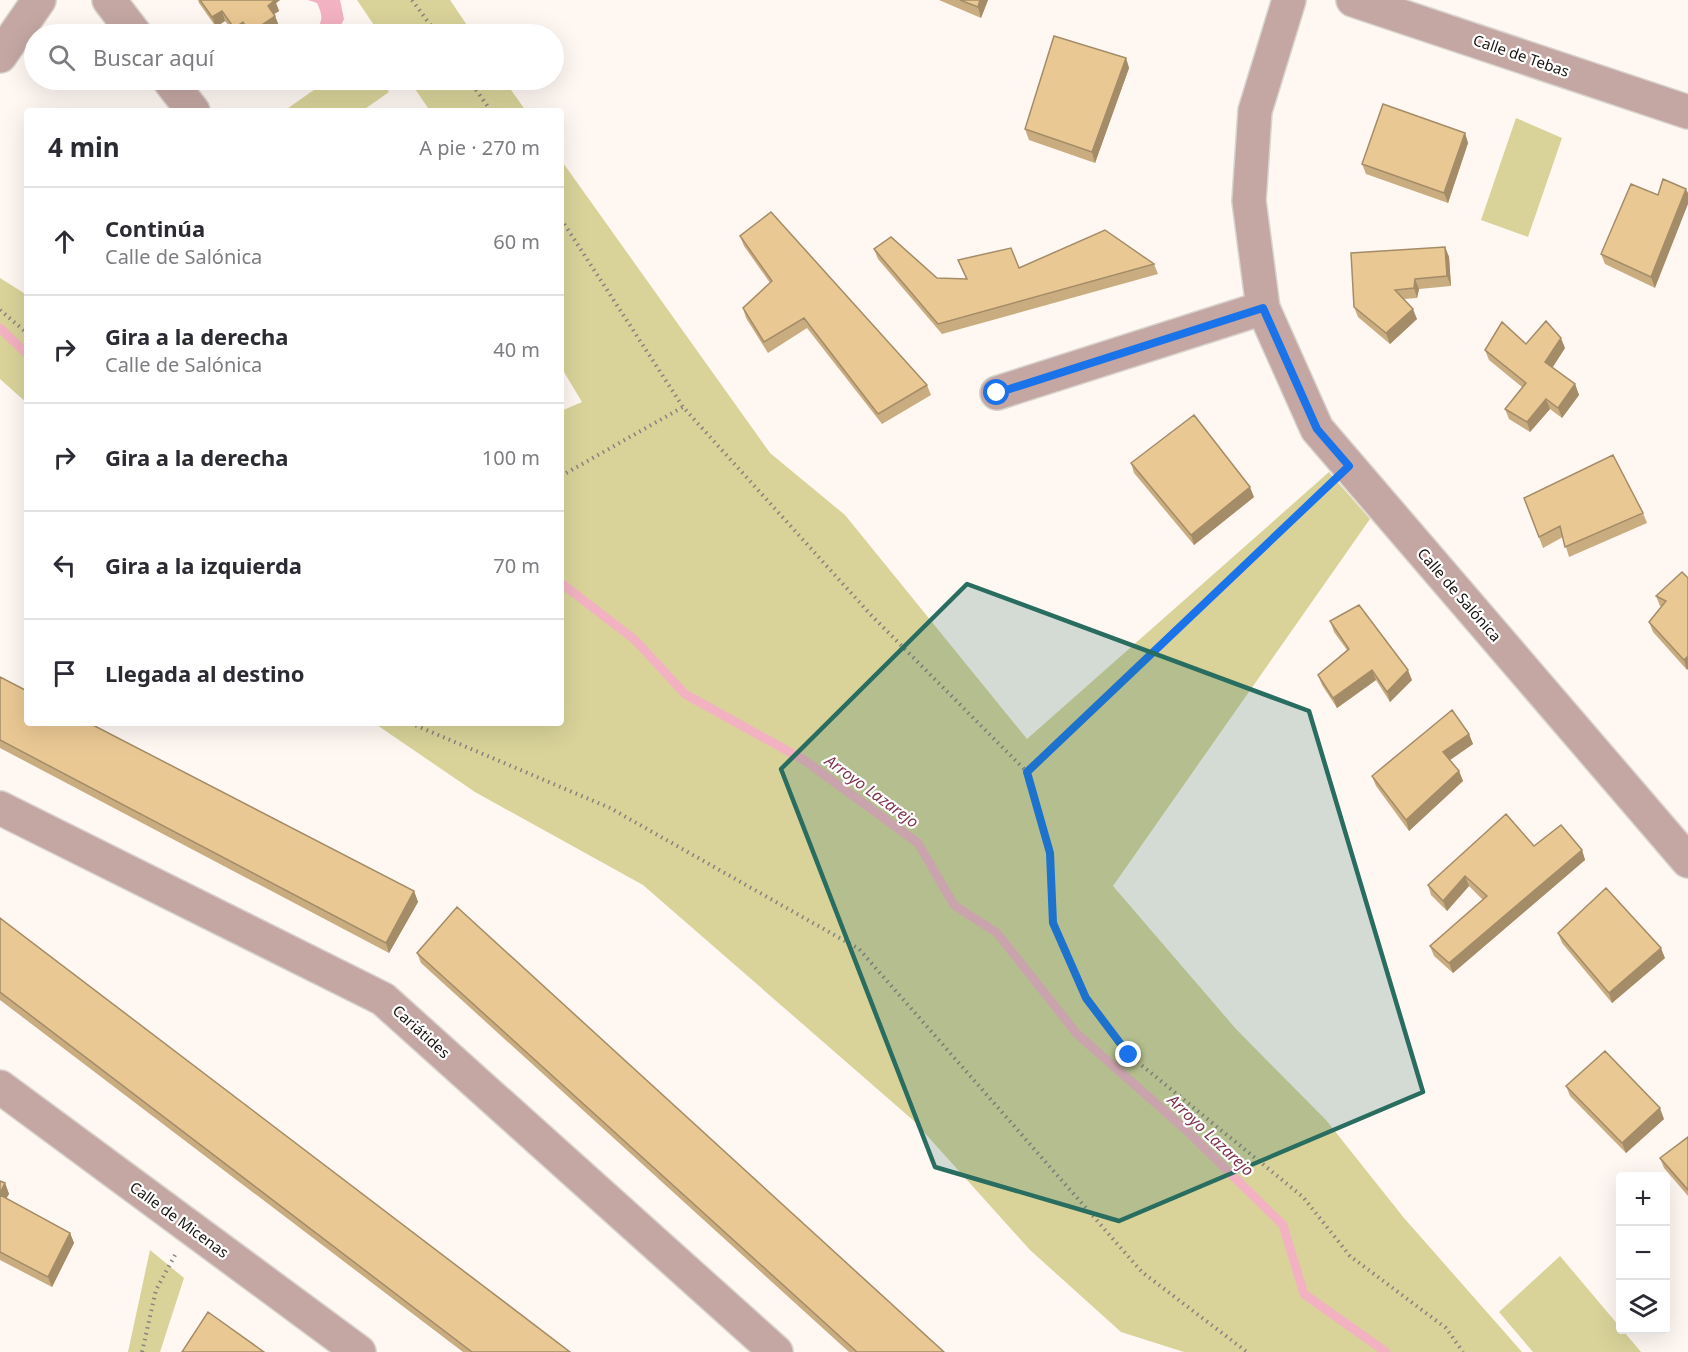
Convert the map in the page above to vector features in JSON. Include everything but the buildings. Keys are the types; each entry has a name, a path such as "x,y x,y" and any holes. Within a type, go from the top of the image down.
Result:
{"street":[{"path":"0,56 39,0"},
{"path":"109,0 127,24"},
{"name":"Calle de Salónica","path":"1289,0 1255,111 1248,201 1263,308 1317,429 1688,861"},
{"name":"Calle de Tebas","path":"1353,0 1688,112"},
{"path":"177,90 191,108"},
{"path":"997,393 1263,308"},
{"name":"Cariátides","path":"0,808 383,999 776,1352"},
{"name":"Calle de Micenas","path":"0,1088 359,1352"}],"path":[{"path":"412,0 430,24"},
{"path":"476,90 489,108"},
{"path":"564,224 683,407 871,615 1027,772 1050,853 1053,923 1086,998 1129,1055 1303,1197 1350,1256 1446,1328 1463,1352"},
{"path":"0,310 24,330"},
{"path":"564,474 683,407"},
{"path":"1027,772 1349,466"},
{"path":"417,726 610,808 859,949 1142,1272 1247,1352"},
{"path":"142,1352 156,1290 190,1228"}],"highlighted area":[{"path":"967,584 1309,711 1423,1092 1119,1221 935,1167 781,769"}],"shaded area":[{"path":"308,0 340,0 344,19 342,24 320,24 321,17 317,3"},
{"path":"357,0 450,0 466,24 373,24"},
{"path":"314,90 388,90 389,92 366,108 288,108"},
{"path":"416,90 511,90 524,108 428,108"},
{"path":"1516,118 1562,138 1528,237 1481,220"},
{"path":"564,164 770,453 845,515 1027,739 1329,472 1370,519 1113,886 1236,1029 1326,1120 1404,1218 1522,1352 1184,1352 1121,1332 1030,1250 914,1121 643,885 475,792 378,726 564,726 564,410 582,402 564,372"},
{"path":"0,278 24,293 24,400 0,379"},
{"path":"150,1250 184,1278 160,1352 128,1352"},
{"path":"1560,1256 1616,1322 1616,1334 1626,1334 1641,1352 1533,1352 1499,1312"}],"waterway":[{"name":"Arroyo Lazarejo","path":"0,328 24,351"},
{"name":"Arroyo Lazarejo","path":"564,585 635,640 685,694 804,760 918,843 954,905 997,933 1077,1034 1185,1129 1283,1225 1304,1294 1386,1352"}],"route":[{"path":"997,393 1263,308 1317,429 1349,466 1027,772 1050,853 1053,923 1086,998 1129,1055"}]}
